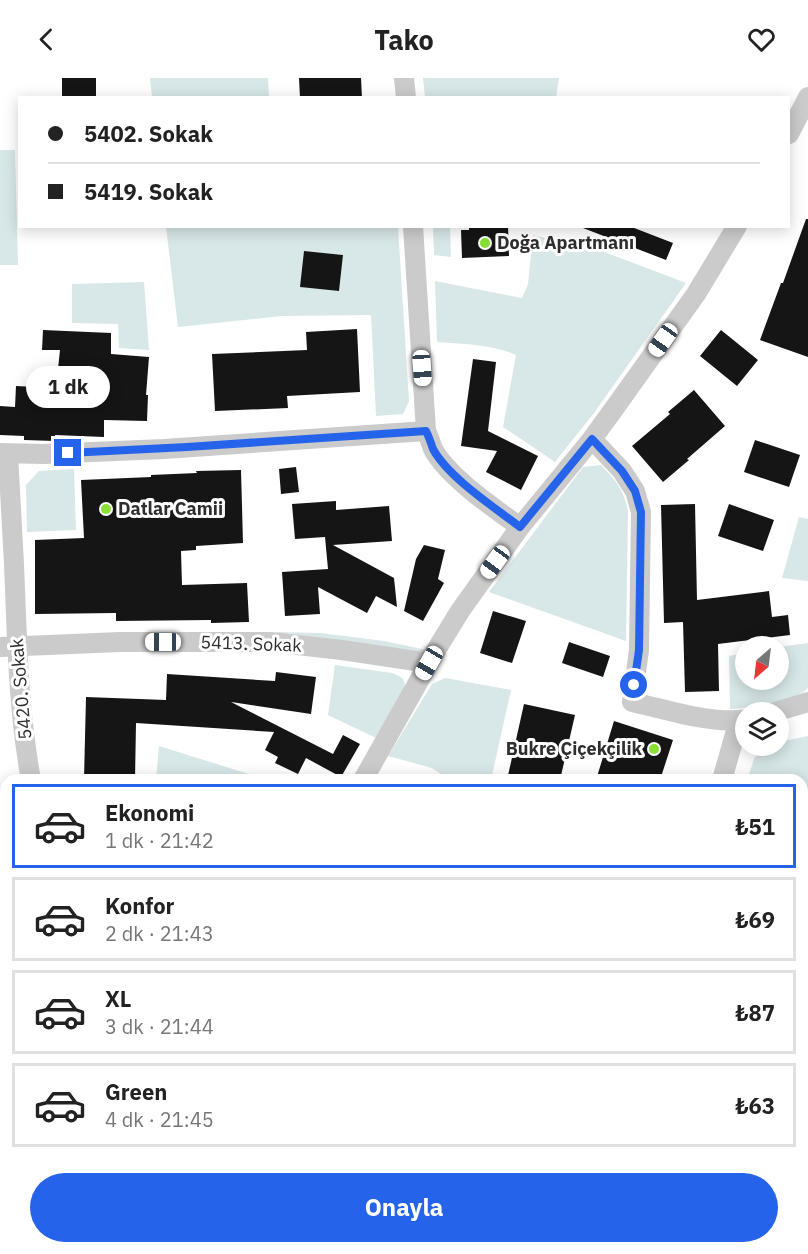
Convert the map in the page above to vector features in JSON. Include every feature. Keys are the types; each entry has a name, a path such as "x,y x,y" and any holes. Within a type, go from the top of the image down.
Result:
{"street":[{"path":"404,78 406,96"},
{"path":"790,132 808,97"},
{"path":"413,228 426,431 434,449 446,466 471,490 520,527"},
{"path":"366,774 460,611 520,527 592,439 696,294 736,228"},
{"path":"4,454 175,448 426,431"},
{"path":"592,439 622,471 635,491 641,512 639,650 632,702 711,719 735,720"},
{"name":"5420. Sokak","path":"4,454 8,647 30,774"},
{"name":"5413. Sokak","path":"8,647 120,642 270,642 429,663"},
{"path":"789,708 808,702"},
{"path":"724,774 735,741"}],"shaded area":[{"path":"150,78 268,78 269,96 152,96"},
{"path":"423,78 559,78 556,96 425,96"},
{"path":"0,150 15,150 18,265 0,265"},
{"path":"166,228 398,228 409,401 403,414 376,416 371,315 281,316 178,327","holes":["304,251 343,255 339,291 301,287"]},
{"path":"433,228 450,228 451,257 434,255"},
{"path":"533,235 602,251 686,283 594,413 555,462 503,427 516,355 487,347 437,342 435,281 522,298 528,284"},
{"path":"144,282 149,350 119,348 118,324 72,323 72,284"},
{"path":"601,465 619,486 628,512 626,641 489,592 583,467"},
{"path":"74,469 76,530 27,532 26,485 39,471"},
{"path":"799,517 808,519 808,581 782,578"},
{"path":"276,632 321,633 384,641 427,650 425,656 276,638"},
{"path":"808,643 808,688 782,701 735,702 735,708 730,709 729,656 735,655 735,690 789,690 789,646"},
{"path":"335,665 392,673 404,680 404,688 376,738 328,715"},
{"path":"445,678 511,690 492,774 440,774 432,768 388,756 432,684"},
{"path":"808,736 808,774 749,774 756,756 789,756 789,740"},
{"path":"159,746 249,774 157,774"}],"building":[{"path":"62,78 96,78 96,96 62,96"},
{"path":"299,78 361,78 362,96 300,96"},
{"path":"806,219 808,219 808,357 760,340"},
{"name":"Doğa Apartmanı","path":"469,228 508,228 509,256 462,258 461,230 469,230"},
{"path":"583,228 634,228 673,243 666,260"},
{"path":"304,251 343,255 339,291 300,287"},
{"path":"357,329 360,392 287,396 288,408 215,411 212,354 307,350 306,332"},
{"path":"43,330 111,333 111,354 149,357 146,395 148,395 147,421 104,420 104,437 55,435 55,441 24,440 24,436 0,435 0,406 15,407 16,386 56,388 60,350 42,350"},
{"path":"721,330 758,360 737,386 700,356"},
{"path":"473,359 496,362 488,431 538,456 521,490 486,472 497,451 461,446"},
{"path":"694,390 725,426 663,482 632,446"},
{"path":"755,440 800,455 789,487 744,472"},
{"path":"296,467 299,492 281,494 279,469"},
{"path":"241,470 243,543 196,546 196,550 181,551 182,585 247,583 249,622 116,621 116,613 35,614 35,540 84,538 81,480 151,477 151,475 197,473 196,471"},
{"path":"336,501 336,510 389,506 392,541 333,545 394,578 397,607 376,596 367,613 318,587 320,614 285,616 282,572 328,569 325,537 295,539 292,504"},
{"path":"695,504 697,600 769,591 772,617 788,615 790,635 735,636 735,642 718,644 719,691 685,692 683,622 664,623 661,505"},
{"path":"729,504 774,520 763,551 718,536"},
{"path":"424,545 445,550 438,579 444,583 423,621 404,611 416,559"},
{"path":"493,611 526,621 512,663 480,653"},
{"path":"569,642 610,656 603,677 562,663"},
{"path":"276,672 316,677 311,714 231,702 333,754 343,735 360,744 343,774 335,774 306,758 298,774 275,763 278,757 265,750 274,732 136,723 135,774 84,774 86,697 166,700 167,674 275,681"},
{"path":"524,704 575,715 561,774 508,774"},
{"path":"614,721 673,740 662,774 598,774"}],"place":[{"name":"Doğa Apartmanı","path":"485,243"},
{"name":"Datlar Camii","path":"106,509"},
{"name":"Bukre Çiçekçilik","path":"654,749"}],"route":[{"path":"68,453 426,431 434,449 446,466 471,490 520,527 592,439 622,471 635,491 641,512 639,650 634,685"}]}
